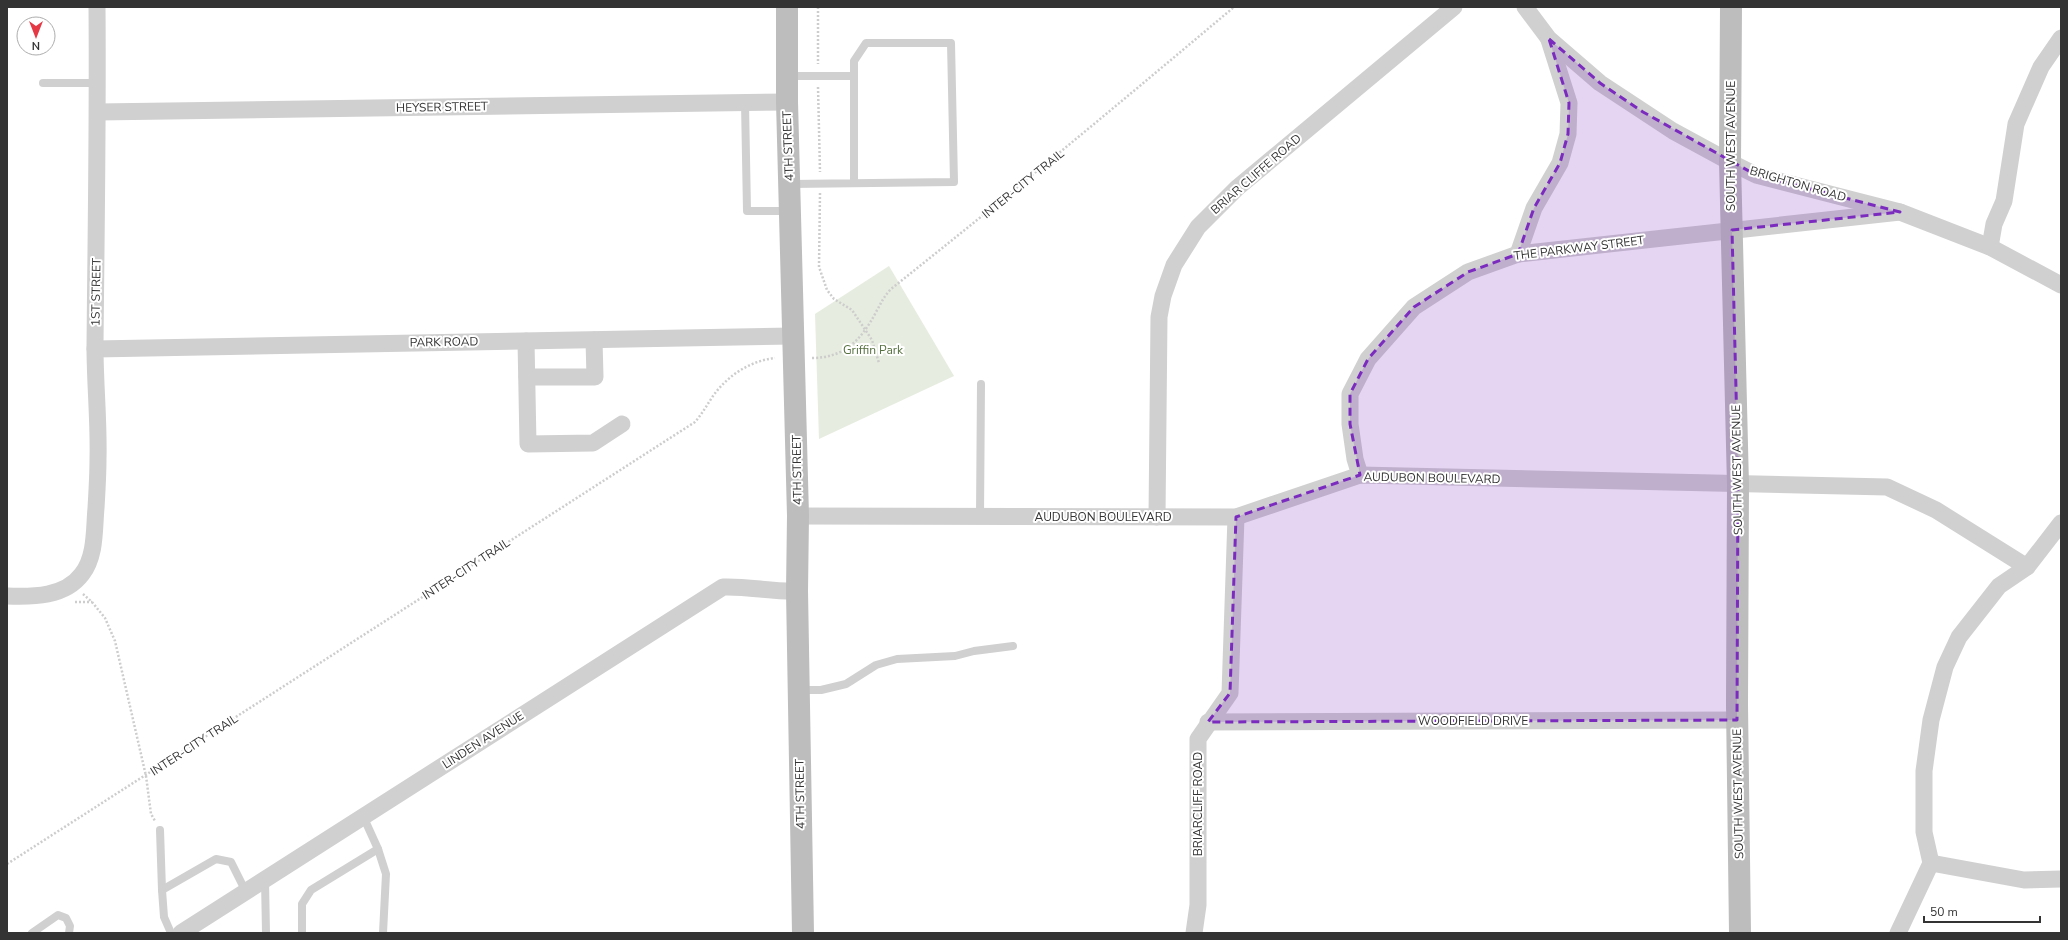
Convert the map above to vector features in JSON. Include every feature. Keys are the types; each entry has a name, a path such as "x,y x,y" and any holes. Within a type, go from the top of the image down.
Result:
{"street":[{"name":"1ST STREET","path":"77,579 90,559 94,541 98,474 95,349 98,112 97,7"},
{"name":"4TH STREET","path":"787,7 787,102 798,516 798,690 803,933"},
{"name":"BRIAR CLIFFE ROAD","path":"1157,517 1159,317 1163,296 1174,265 1186,244 1198,227 1237,188 1454,7"},
{"name":"BRIGHTON ROAD","path":"1525,7 1549,39 1600,83 1673,132 1730,162 1756,175 1900,212 1990,247 2061,285"},
{"name":"SOUTH WEST AVENUE","path":"1731,7 1730,162 1738,485 1737,720 1740,933"},
{"path":"1990,247 1994,224 2004,201 2016,124 2041,67 2061,38"},
{"path":"1518,254 1534,208 1560,163 1568,134 1569,103 1562,75 1549,39"},
{"name":"HEYSER STREET","path":"98,112 787,102"},
{"name":"THE PARKWAY STREET","path":"1360,476 1355,459 1350,424 1350,394 1368,359 1414,307 1468,272 1518,254 1900,212"},
{"name":"PARK ROAD","path":"95,349 793,336"},
{"path":"527,377 595,377 594,340"},
{"path":"526,341 528,444 593,442 622,424"},
{"name":"AUDUBON BOULEVARD","path":"798,516 1236,517 1360,476 1886,487 1936,510 2027,567"},
{"name":"BRIARCLIFF ROAD","path":"1194,933 1198,905 1198,739 1208,722 1218,712 1230,693 1236,517"},
{"path":"1898,933 1931,863 1924,832 1924,771 1930,720 1944,666 1959,637 1999,586 2027,567 2061,523"},
{"path":"7,596 33,597 52,593 77,579"},
{"name":"LINDEN AVENUE","path":"181,933 723,587 739,586 778,592 797,591"},
{"name":"WOODFIELD DRIVE","path":"1208,722 1737,720"},
{"path":"1931,863 2024,880 2061,879"}],"lane":[{"path":"789,184 854,184 954,182 951,43 866,43 854,61 854,184"},
{"path":"787,76 854,76"},
{"path":"43,83 98,83"},
{"path":"745,103 747,211 790,211"},
{"path":"980,516 981,384"},
{"path":"798,690 821,690 846,684 876,665 897,658 955,656 974,651 1013,646"},
{"path":"363,816 378,849 386,874 383,933"},
{"path":"160,830 164,916 171,933"},
{"path":"302,933 302,904 311,890 378,849"},
{"path":"162,890 216,859 231,862 246,892"},
{"path":"266,879 266,933"},
{"path":"32,933 58,915 66,918 70,926 69,933"}],"path":[{"name":"INTER-CITY TRAIL","path":"817,358 833,355 851,346 866,332 886,293 1012,193 1234,7"},
{"name":"INTER-CITY TRAIL","path":"7,864 695,422 713,395 737,372 749,364 761,360 777,358"},
{"name":"INTER-CITY TRAIL","path":"77,579 92,602 105,618 115,641 146,776"},
{"path":"146,776 151,814 160,830"}],"highlighted area":[{"path":"1549,39 1600,83 1643,112 1756,175 1900,212 1732,230 1738,469 1737,720 1208,722 1230,693 1236,517 1360,475 1350,424 1350,394 1368,359 1414,307 1468,272 1518,254 1534,208 1560,163 1568,134 1569,103"}],"green space":[{"name":"Griffin Park","path":"889,266 954,376 819,439 815,314"}]}
